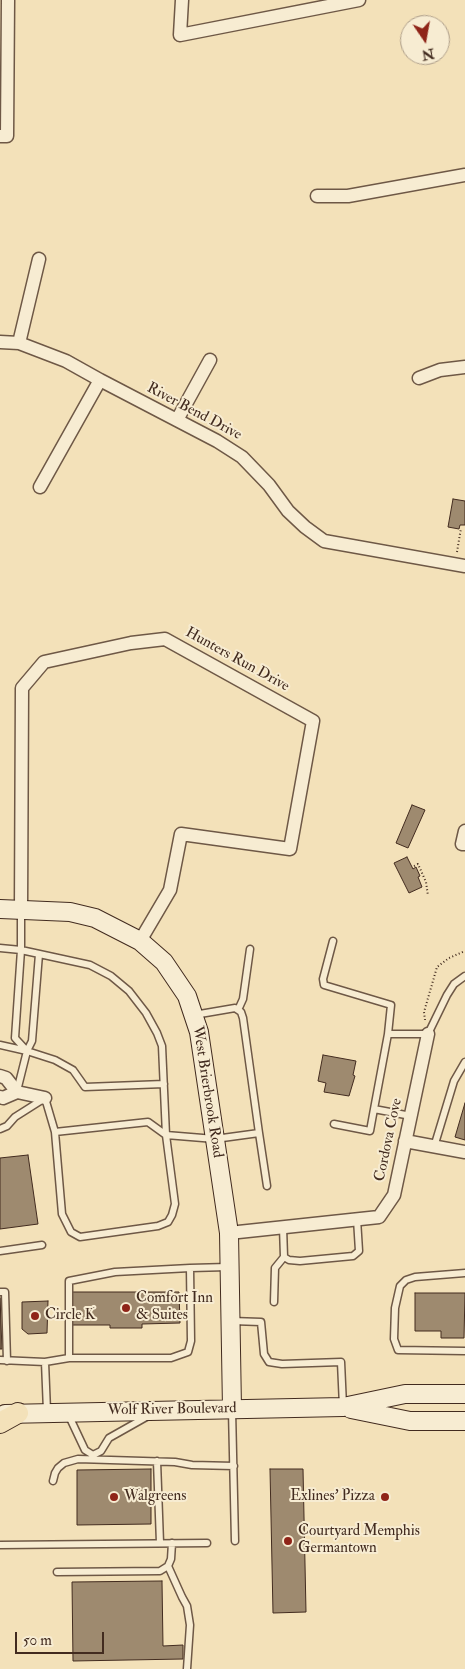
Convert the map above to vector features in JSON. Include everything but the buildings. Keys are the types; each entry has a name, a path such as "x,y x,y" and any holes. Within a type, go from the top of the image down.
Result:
{"main road":[{"path":"0,1423 9,1414"}],"street":[{"path":"3,136 8,0"},
{"path":"182,0 180,35 359,0"},
{"path":"317,196 348,196 465,175"},
{"path":"19,343 39,259"},
{"name":"River Bend Drive","path":"0,342 19,343 66,361 242,457 269,484 288,511 324,540 460,565"},
{"path":"177,420 210,360"},
{"path":"419,378 440,370 465,366"},
{"path":"40,487 100,380"},
{"name":"Hunters Run Drive","path":"21,909 22,688 44,662 131,643 165,639 313,721 290,849 181,834 170,890 140,940"},
{"path":"464,844 465,831"},
{"name":"West Brierbrook Road","path":"0,909 70,912 95,918 140,940 164,962 187,996 200,1032 228,1233 232,1409"},
{"name":"Cordova Cove","path":"228,1233 379,1217 394,1195 428,1034"},
{"path":"0,1076 6,1078 17,1092"},
{"path":"0,1098 17,1092 45,1098"},
{"path":"406,1141 465,1152"},
{"name":"Wolf River Boulevard","path":"9,1414 343,1407 405,1394 465,1394"},
{"name":"Wolf River Boulevard","path":"343,1407 410,1421 465,1421"}],"lane":[{"path":"21,909 15,1038 27,1051"},
{"path":"333,941 323,979 324,985 391,1005 388,1034 370,1131 334,1124"},
{"path":"0,948 20,950 90,965 111,976 129,991 146,1013 162,1046 166,1135 175,1204 172,1215 168,1222 158,1226 80,1237 71,1232 62,1214 55,1132 45,1098 15,1117 7,1126 0,1129"},
{"path":"238,1010 243,999 250,948"},
{"path":"17,1092 27,1051 32,1041 39,954"},
{"path":"388,1034 428,1034 454,984 465,976"},
{"path":"194,1016 235,1008 241,1012 267,1186"},
{"path":"0,1045 55,1060 73,1070 85,1087 164,1084"},
{"path":"434,1147 454,1081 465,1062"},
{"path":"374,1109 411,1116"},
{"path":"55,1132 148,1122 166,1135 215,1138 259,1133"},
{"path":"284,1257 289,1260 300,1261 353,1256 359,1251 357,1219"},
{"path":"274,1302 275,1268 284,1257 283,1227"},
{"path":"0,1252 42,1245"},
{"path":"69,1358 69,1281 115,1272 229,1266"},
{"path":"0,1292 5,1292 4,1361 45,1362 69,1358 172,1358 188,1352 191,1341 190,1268"},
{"path":"465,1273 415,1277 406,1280 400,1286 395,1308 394,1339 398,1350 465,1350"},
{"path":"230,1321 261,1322 264,1354 268,1362 282,1364 341,1362 343,1407"},
{"path":"45,1362 47,1412"},
{"path":"232,1409 235,1541"},
{"path":"94,1457 101,1451 109,1438 157,1410"},
{"path":"68,1412 85,1450 94,1457"},
{"path":"53,1481 55,1473 64,1463 94,1457 175,1462 192,1465 234,1466"},
{"path":"157,1461 160,1543"},
{"path":"56,1572 160,1571 168,1566 171,1559 172,1543"},
{"path":"0,1545 206,1543"},
{"path":"168,1566 188,1606 190,1625 187,1669"}],"path":[{"path":"460,565 461,528"},
{"path":"414,866 418,864 424,878 428,896"},
{"path":"428,1034 424,1012 437,967 449,958 465,951"}],"place":[{"name":"Comfort Inn & Suites","path":"126,1308"},
{"name":"Circle K","path":"35,1316"},
{"name":"Walgreens","path":"114,1497"},
{"name":"Exlines' Pizza","path":"385,1497"},
{"name":"Courtyard Memphis Germantown","path":"288,1541"}]}
